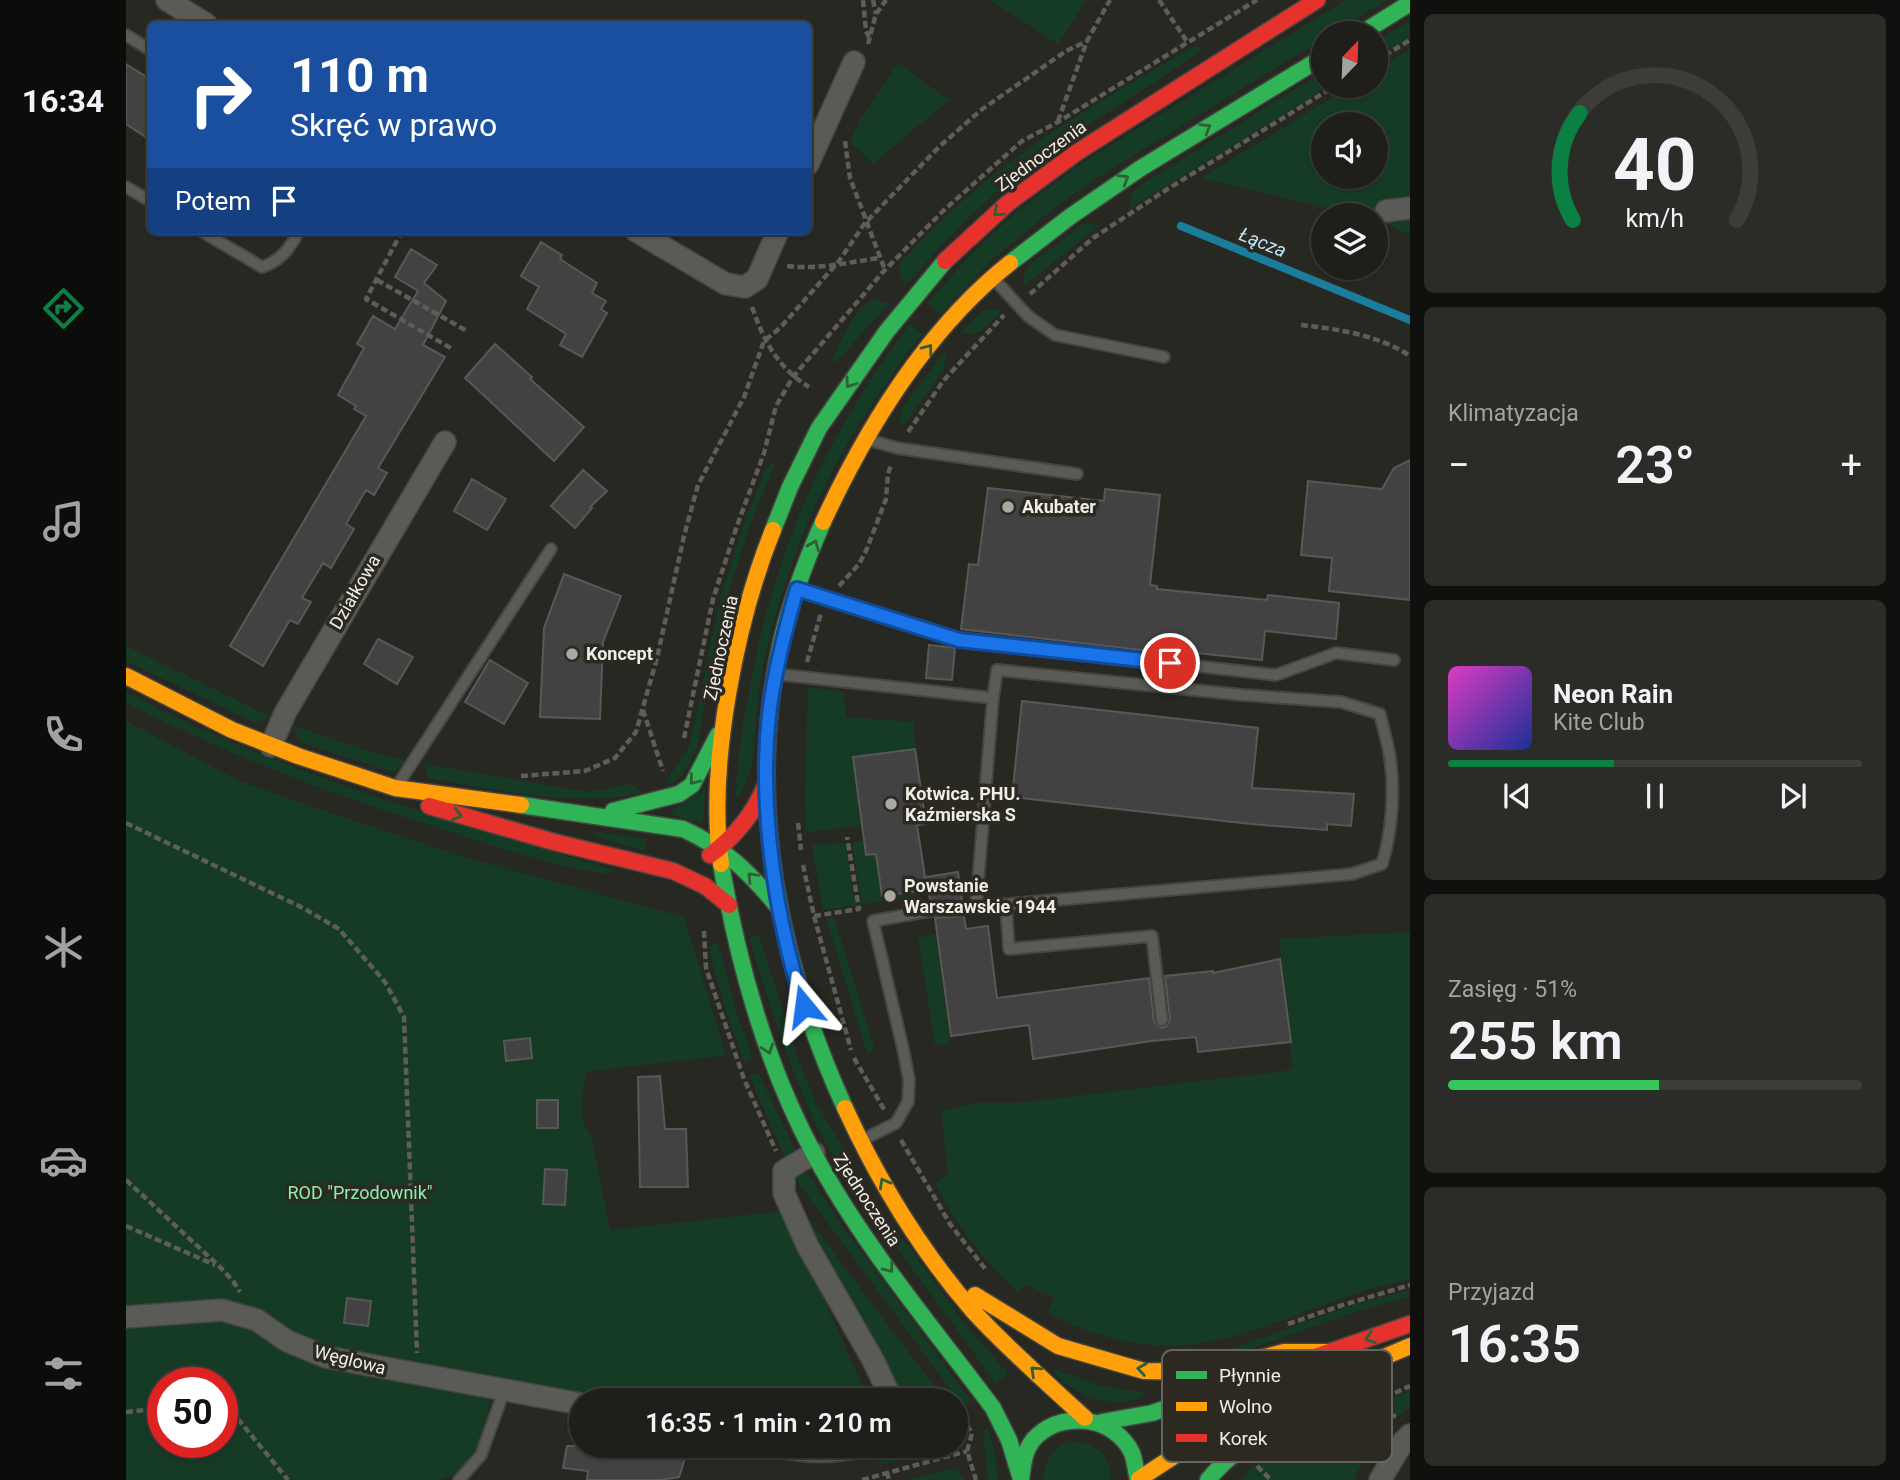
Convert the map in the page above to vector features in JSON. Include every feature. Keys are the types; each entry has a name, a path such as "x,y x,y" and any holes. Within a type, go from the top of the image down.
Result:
{"main road":[{"name":"Zjednoczenia","path":"1021,1478 1009,1440 993,1408 859,1228 814,1153 772,1063 747,984 719,849 725,719 747,612 789,488 815,436 874,348 929,279 964,242 1018,194 1062,160 1317,0"},
{"path":"1381,21 1410,3"},
{"name":"Zjednoczenia","path":"1085,1418 997,1335 943,1273 886,1187 816,1043 798,987 772,862 767,779 769,717 775,674 797,589 834,498 895,393 944,328 993,278 1100,194 1311,64"},
{"path":"126,676 232,730 346,774 395,788 594,814 683,829 703,838 753,876 780,910"},
{"path":"594,814 653,802 679,794 692,785 725,719"},
{"path":"673,871 690,867 719,849 760,802 767,779"},
{"path":"395,788 436,809 673,871 705,886 729,905"},
{"path":"943,1273 1058,1346 1144,1371 1162,1371"},
{"path":"1336,1350 1410,1324"},
{"path":"1392,1354 1410,1346"},
{"path":"1392,1369 1410,1360"},
{"path":"1102,1422 1162,1410"},
{"path":"1021,1478 1024,1456 1034,1440 1048,1427 1065,1420 1085,1418 1102,1422 1123,1437 1132,1450 1138,1479 1165,1462"},
{"path":"1208,1480 1224,1462"}],"street":[{"path":"167,0 201,21"},
{"path":"812,156 860,59"},
{"path":"1388,211 1410,208"},
{"path":"643,235 726,284 745,286 757,279 776,235"},
{"name":"Działkowa","path":"271,746 285,712 444,442"},
{"path":"814,1153 784,1171 784,1193 807,1245 886,1388"},
{"name":"Węglowa","path":"126,1317 222,1310 257,1320 287,1341 327,1357 569,1403"},
{"path":"1392,1460 1403,1442 1406,1427"},
{"path":"1380,1480 1391,1462"}],"lane":[{"path":"126,36 147,48"},
{"path":"126,187 147,199"},
{"path":"208,235 262,267 273,263 289,249 297,235"},
{"path":"993,278 1017,305 1055,335 1164,357"},
{"path":"866,439 897,448 1077,474"},
{"path":"395,788 551,549"},
{"path":"797,589 959,640 1276,675 1336,653 1394,660"},
{"path":"862,1140 893,1125 908,1102 909,1080 873,921 929,911 976,908 1352,874 1382,864 1388,844 1392,800 1391,758 1380,714 1341,702 1243,695 997,670 976,908"},
{"path":"775,674 993,698"},
{"path":"1006,905 1009,949 1152,936 1162,1020"},
{"path":"458,1480 481,1455 503,1391"}],"path":[{"path":"863,0 866,31 870,39"},
{"path":"873,0 876,15"},
{"path":"860,59 870,39 876,15 886,0"},
{"path":"1058,122 1087,41 1110,0"},
{"path":"1159,0 1188,43"},
{"path":"1388,54 1410,40"},
{"path":"513,776 585,771 615,758 636,732 698,485 744,397 764,341 780,328 833,267 865,223 940,146 981,110 1066,51 1087,41"},
{"path":"803,677 827,599 859,564 866,551 886,499 888,474 897,448 944,380 998,321 1093,239 1166,190 1316,98"},
{"path":"845,134 850,178 885,270"},
{"path":"400,235 366,299 454,350"},
{"path":"764,262 809,269 880,258"},
{"path":"377,280 467,331"},
{"path":"745,286 764,341 793,377 809,387"},
{"path":"1301,325 1339,329 1398,348 1410,356"},
{"path":"683,746 713,599 764,453 776,406 793,377 834,330"},
{"path":"643,708 664,773"},
{"path":"657,776 672,765"},
{"path":"797,814 803,864 814,916 852,1054 950,1224 987,1272"},
{"path":"126,823 303,908 339,929 385,982 404,1017 417,1375"},
{"path":"814,916 859,909 847,837"},
{"path":"126,1180 219,1266 233,1281 257,1320"},
{"path":"126,1226 219,1266"},
{"path":"126,1412 147,1410"},
{"path":"238,1419 288,1480"},
{"path":"968,1427 972,1433 968,1447"},
{"path":"968,1454 976,1480"},
{"path":"862,1480 940,1458"},
{"path":"1254,1463 1269,1479"},
{"path":"887,1472 889,1480"}],"green space":[{"path":"990,0 1086,0 1058,44"},
{"path":"1346,0 1387,0 1352,21 1312,21"},
{"path":"1410,21 1410,37 1388,51 1388,34"},
{"path":"1311,22 1311,46 1095,179 1061,203 993,259 940,314 927,303 1014,214 1085,161"},
{"path":"1197,45 1201,51 1022,171 970,217 906,285 901,280 899,265 908,254 998,171 1062,126"},
{"path":"1410,49 1410,235 1388,225 1388,203 1311,204 1201,178 1331,98 1388,98 1388,63"},
{"path":"898,63 949,100 873,164 850,142 861,119"},
{"path":"1311,79 1311,97 1128,210 1133,192"},
{"path":"1088,223 1099,226 1024,286 1028,266"},
{"path":"874,299 889,304 835,363 832,360 849,325 860,309"},
{"path":"993,309 1001,311 984,329 974,334 962,332 981,312"},
{"path":"910,324 922,334 852,436 800,541 769,640 759,689 752,762 738,797 738,764 751,681 775,583 791,538 809,493 853,407"},
{"path":"945,351 943,370 902,428 900,417 903,407"},
{"path":"773,463 729,590 710,673 697,748 686,770 675,782 667,784 690,744 722,592 747,515 766,468"},
{"path":"126,646 271,717 256,723 126,661"},
{"path":"808,687 843,692 846,717 914,722 915,749 853,757 862,826 806,832"},
{"path":"126,692 185,721 304,771 426,813 613,870 610,873 598,873 534,858 391,813 317,786 245,758 126,703"},
{"name":"ROD \"Przodownik\"","path":"126,721 237,780 316,808 471,859 684,917 726,1055 586,1072 582,1098 583,1121 592,1140 610,1230 784,1211 864,1388 569,1388 569,1396 495,1384 481,1438 465,1469 440,1480 126,1480"},
{"path":"292,725 406,761 394,772 301,743"},
{"path":"425,764 588,792 631,784 642,792 590,799 535,796 428,778"},
{"path":"705,789 703,824 673,815 672,810"},
{"path":"595,832 646,839 645,851 594,836"},
{"path":"864,841 876,854 882,896 915,892 916,896 862,904 852,842"},
{"path":"845,843 856,905 823,910 812,845"},
{"path":"834,917 874,1047 873,1051 867,1053 826,918"},
{"path":"1410,932 1410,1279 1363,1291 1229,1337 1165,1346 1130,1342 1096,1333 1047,1313 1054,1297 1026,1285 1018,1292 992,1267 971,1241 935,1183 948,1175 941,1111 974,1103 1018,1103 1293,1070 1279,939"},
{"path":"936,934 950,1044 935,1045 918,938"},
{"path":"759,935 797,1056 816,1103 884,1218 909,1247 969,1330 1008,1373 995,1384 835,1160 808,1106 767,995 749,938"},
{"path":"714,943 718,944 738,1017 752,1055 750,1060 744,1062 710,955 710,947"},
{"path":"754,1073 760,1076 795,1150 794,1155 786,1160 750,1076"},
{"path":"804,1173 809,1175 838,1220 962,1388 949,1388 795,1178"},
{"path":"797,1204 935,1388 899,1388"},
{"path":"1410,1290 1410,1297 1358,1311 1247,1350 1224,1350 1233,1348 1356,1304"},
{"path":"1052,1368 1097,1385 1146,1393 1123,1402 1095,1398 1069,1386"},
{"path":"1410,1389 1410,1407 1392,1423 1392,1399"},
{"path":"987,1428 994,1448 998,1480 988,1480 983,1432"},
{"path":"1070,1442 1087,1444 1100,1451 1108,1463 1111,1480 1044,1480 1045,1467 1050,1456"},
{"path":"880,1458 912,1458 878,1465"},
{"path":"1260,1462 1363,1462 1354,1480 1241,1480"},
{"path":"957,1469 964,1480 908,1480"}],"building":[{"path":"126,64 147,77 147,138 126,124"},
{"path":"541,242 562,255 560,259 597,283 592,293 606,301 601,309 607,313 582,357 560,345 566,334 527,309 539,287 521,276"},
{"path":"411,249 437,265 424,283 446,301 423,345 445,357 378,468 387,473 374,495 366,490 346,524 354,529 331,568 323,563 302,598 311,602 298,624 290,620 263,666 230,646 366,416 338,395 364,348 357,344 373,316 395,329 418,291 395,277"},
{"path":"495,344 584,427 554,461 465,378"},
{"path":"1410,460 1410,600 1329,591 1332,558 1301,555 1308,481 1382,489 1394,468"},
{"path":"583,470 607,491 590,507 592,508 575,528 551,506"},
{"path":"472,479 506,499 487,530 454,511"},
{"path":"988,488 1104,501 1105,489 1160,495 1150,585 1157,586 1157,589 1267,600 1268,595 1339,603 1336,639 1265,631 1262,660 1150,648 1150,651 961,629 969,564 978,565"},
{"name":"Koncept","path":"564,574 621,596 603,642 600,719 540,717 544,628"},
{"path":"378,639 413,657 397,684 364,664"},
{"path":"929,645 955,648 952,680 926,678"},
{"path":"490,660 528,683 504,724 465,702"},
{"path":"1022,701 1258,728 1252,788 1354,794 1351,826 1327,824 1327,830 1251,824 1012,797"},
{"name":"Kotwica. PHU. Kaźmierska S","path":"915,749 926,824 917,825 927,890 882,896 876,854 866,855 853,757"},
{"path":"958,872 962,900 933,903 933,900 930,900 926,877"},
{"path":"964,916 966,929 988,926 997,998 1149,978 1154,1022 1162,1028 1167,1026 1170,1020 1165,976 1213,973 1280,959 1291,1042 1198,1052 1196,1037 1033,1059 1029,1025 951,1036 935,918"},
{"path":"530,1038 532,1058 506,1061 504,1041"},
{"path":"660,1076 665,1129 686,1129 688,1187 640,1187 638,1077"},
{"path":"537,1100 558,1100 558,1128 537,1128"},
{"path":"545,1169 567,1170 565,1205 543,1204"},
{"path":"347,1298 371,1301 368,1326 344,1323"},
{"path":"567,1446 569,1458 685,1458 679,1477 661,1480 587,1480 588,1471 563,1468"}],"waterway":[{"name":"Łącza","path":"1181,226 1410,320"}],"traffic: fast":[{"path":"1381,21 1410,3"},
{"path":"1010,263 1071,216 1141,168 1311,64"},
{"path":"773,530 790,487 819,428 887,331 945,261"},
{"path":"823,522 798,584 780,647 770,706 768,824 775,883 787,941 822,1054 845,1108"},
{"path":"613,811 679,794 692,785 718,735"},
{"path":"521,805 683,829 711,844 735,862 778,907"},
{"path":"721,864 736,939 755,1012 796,1118 832,1186 875,1252 993,1408 1009,1440 1020,1476"},
{"path":"1102,1422 1162,1410"},
{"path":"1021,1480 1025,1456 1033,1440 1049,1427 1076,1420 1103,1425 1125,1441 1132,1453 1138,1480"},
{"path":"1208,1480 1225,1462"}],"traffic: slow":[{"path":"823,522 859,451 902,382 952,318 1010,263"},
{"path":"721,864 718,784 728,695 747,607 773,530"},
{"path":"126,676 232,730 298,756 395,788 521,805"},
{"path":"845,1108 902,1214 954,1288 1000,1339 1085,1418"},
{"path":"975,1295 1058,1346 1144,1371 1162,1371"},
{"path":"1392,1354 1410,1346"},
{"path":"1139,1479 1165,1462"}],"traffic: jam":[{"path":"945,261 1008,203 1076,153 1317,0"},
{"path":"710,855 743,824 766,784"},
{"path":"429,806 554,842 673,871 705,886 729,905"},
{"path":"1335,1350 1410,1324"}],"place":[{"name":"Akubater","path":"1008,507"},
{"name":"Koncept","path":"572,654"},
{"name":"Kotwica. PHU. Kaźmierska S","path":"891,804"},
{"name":"Powstanie Warszawskie 1944","path":"890,896"}],"route":[{"path":"804,1006 780,910 772,862 767,779 769,717 775,674 797,589 959,640 1170,663"}]}
